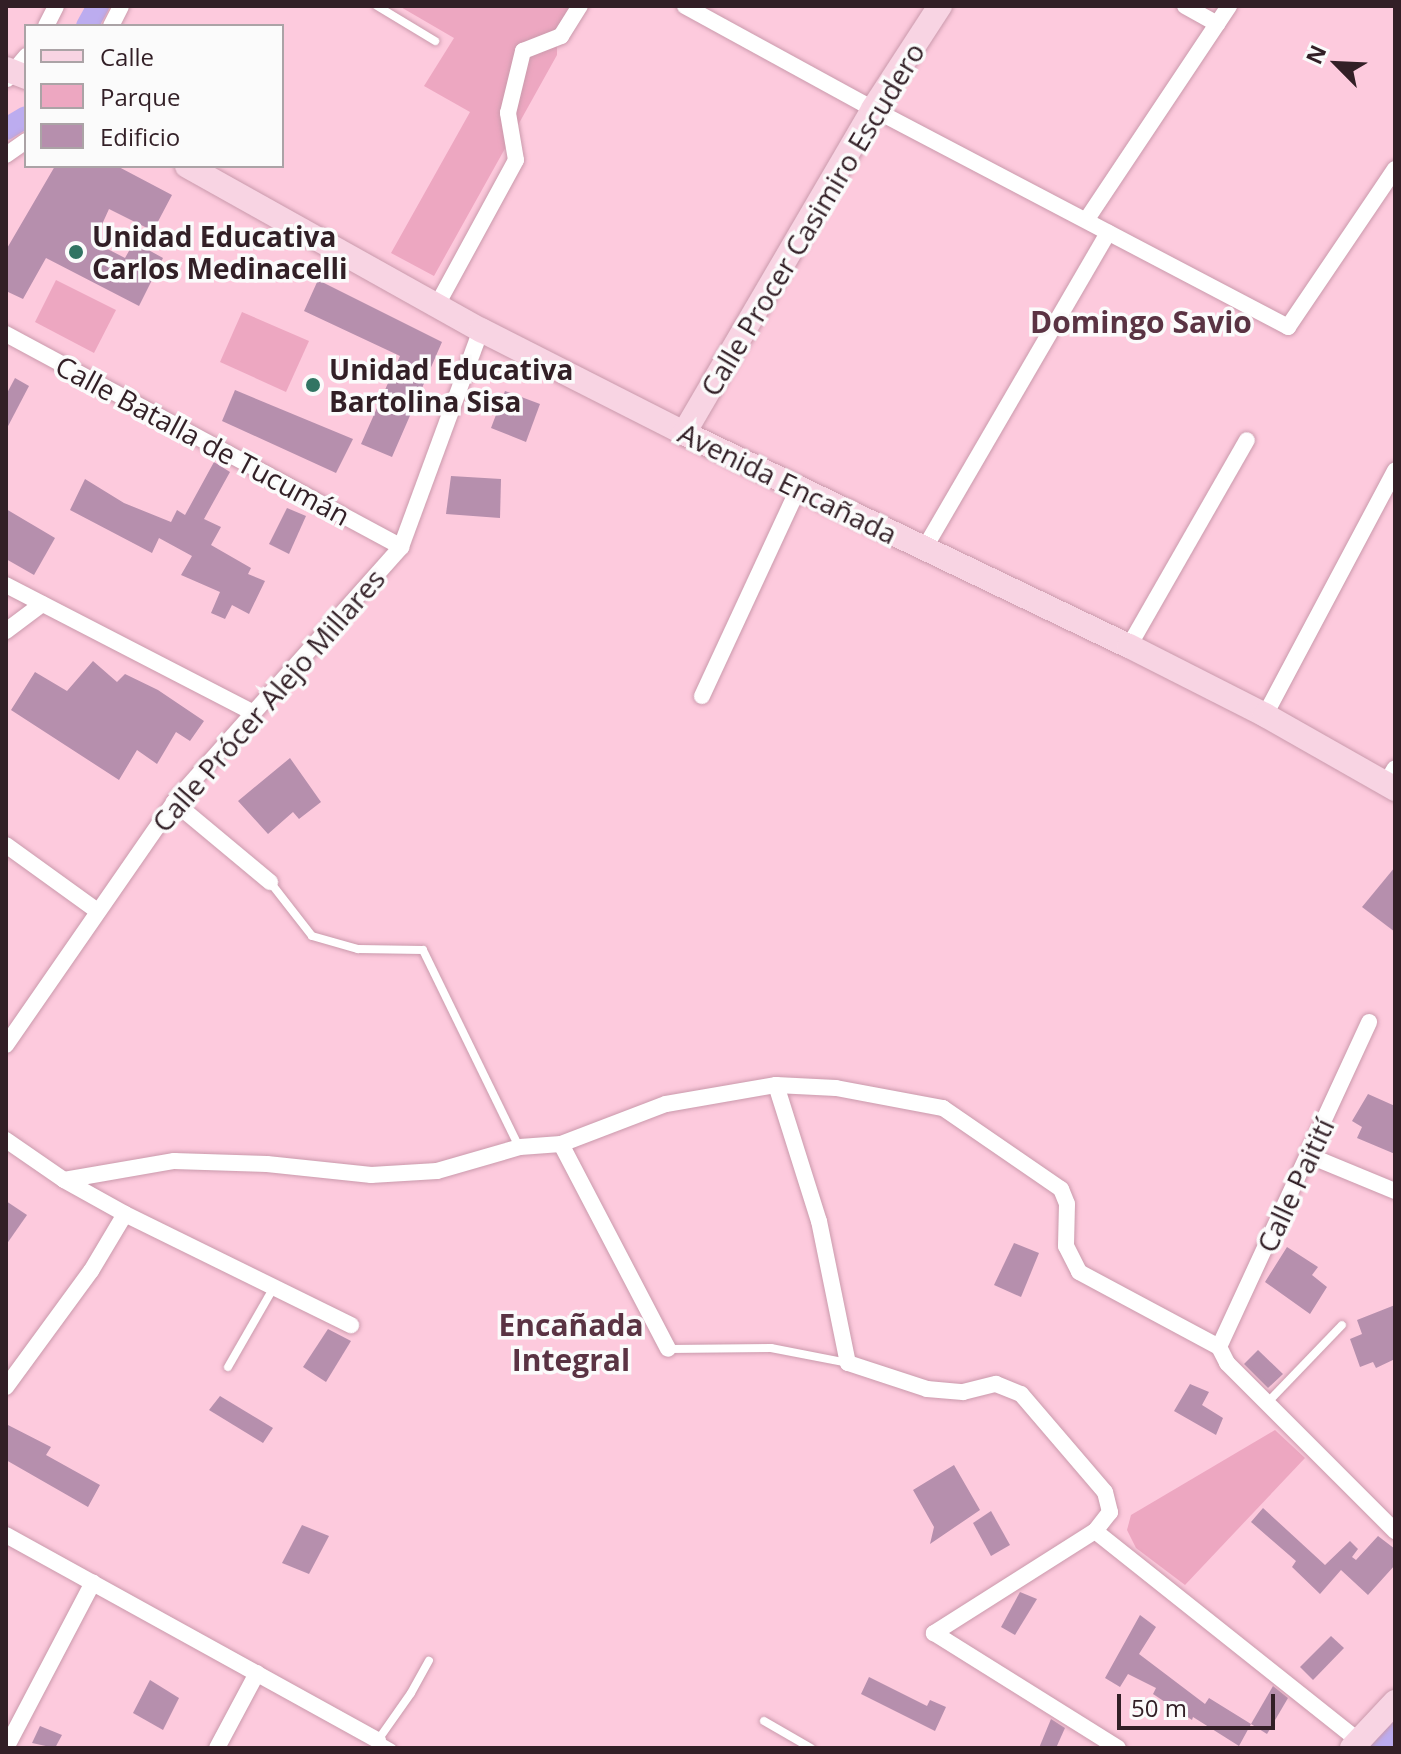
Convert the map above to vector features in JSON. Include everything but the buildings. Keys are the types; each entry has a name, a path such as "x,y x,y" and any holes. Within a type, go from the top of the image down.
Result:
{"main road":[{"name":"Calle Procer Casimiro Escudero","path":"684,433 873,109 940,6"},
{"name":"Avenida Encañada","path":"191,168 481,330 798,489 1129,646 1392,780"},
{"path":"1355,1744 1395,1702"}],"street":[{"path":"47,24 56,6"},
{"path":"112,24 121,6"},
{"path":"437,305 516,160 508,113 523,51 561,36 580,6"},
{"path":"685,6 873,109 1288,327 1395,169"},
{"path":"1185,6 1217,24"},
{"path":"1087,219 1229,6"},
{"path":"6,155 24,142"},
{"path":"924,549 1108,233"},
{"name":"Calle Prócer Alejo Millares","path":"6,1045 96,910 174,802 401,547 481,330"},
{"name":"Calle Batalla de Tucumán","path":"6,334 401,547"},
{"path":"1129,646 1247,440"},
{"path":"1265,715 1395,470"},
{"path":"702,696 798,489"},
{"path":"6,585 252,712"},
{"path":"6,631 42,604"},
{"path":"174,802 270,882"},
{"path":"6,845 96,910"},
{"name":"Calle Paitití","path":"1219,1347 1310,1156 1369,1022"},
{"path":"64,1180 174,1161 267,1164 371,1175 437,1171 520,1147 561,1144 666,1104 776,1085 836,1088 943,1108 1061,1189 1067,1204 1066,1246 1079,1272 1219,1347 1227,1363 1395,1531"},
{"path":"776,1085 819,1221 848,1363 927,1389 963,1392 996,1384 1021,1394 1105,1492 1110,1512 1095,1531 934,1633 1118,1748"},
{"path":"6,1140 64,1180 125,1214 351,1325"},
{"path":"561,1144 668,1349"},
{"path":"1310,1156 1395,1191"},
{"path":"6,1387 91,1271 125,1214"},
{"path":"1095,1531 1355,1744"},
{"path":"6,1535 385,1744"},
{"path":"6,1748 93,1582"},
{"path":"217,1748 257,1673"}],"lane":[{"path":"377,6 435,41"},
{"path":"270,882 312,936 358,949 423,950 520,1147"},
{"path":"228,1367 274,1286"},
{"path":"1266,1403 1342,1325"},
{"path":"668,1349 771,1348 848,1363"},
{"path":"385,1744 429,1661"},
{"path":"764,1721 811,1748"}],"green space":[{"path":"399,6 570,6 557,29 557,55 434,276 391,253 470,112 424,86 454,38"},
{"path":"56,280 116,310 94,353 35,322"},
{"path":"242,312 309,341 286,392 220,362"},
{"path":"1275,1430 1305,1458 1185,1585 1136,1548 1127,1530 1131,1515"}],"waterway":[{"path":"88,24 98,6"},
{"path":"6,129 24,118"},
{"path":"1377,1748 1395,1729"}],"place":[{"name":"Unidad Educativa Carlos Medinacelli","path":"76,252"},
{"name":"Unidad Educativa Bartolina Sisa","path":"313,385"}],"district":[{"name":"Domingo Savio","path":"1141,322"},
{"name":"Encañada Integral","path":"571,1342"}]}
